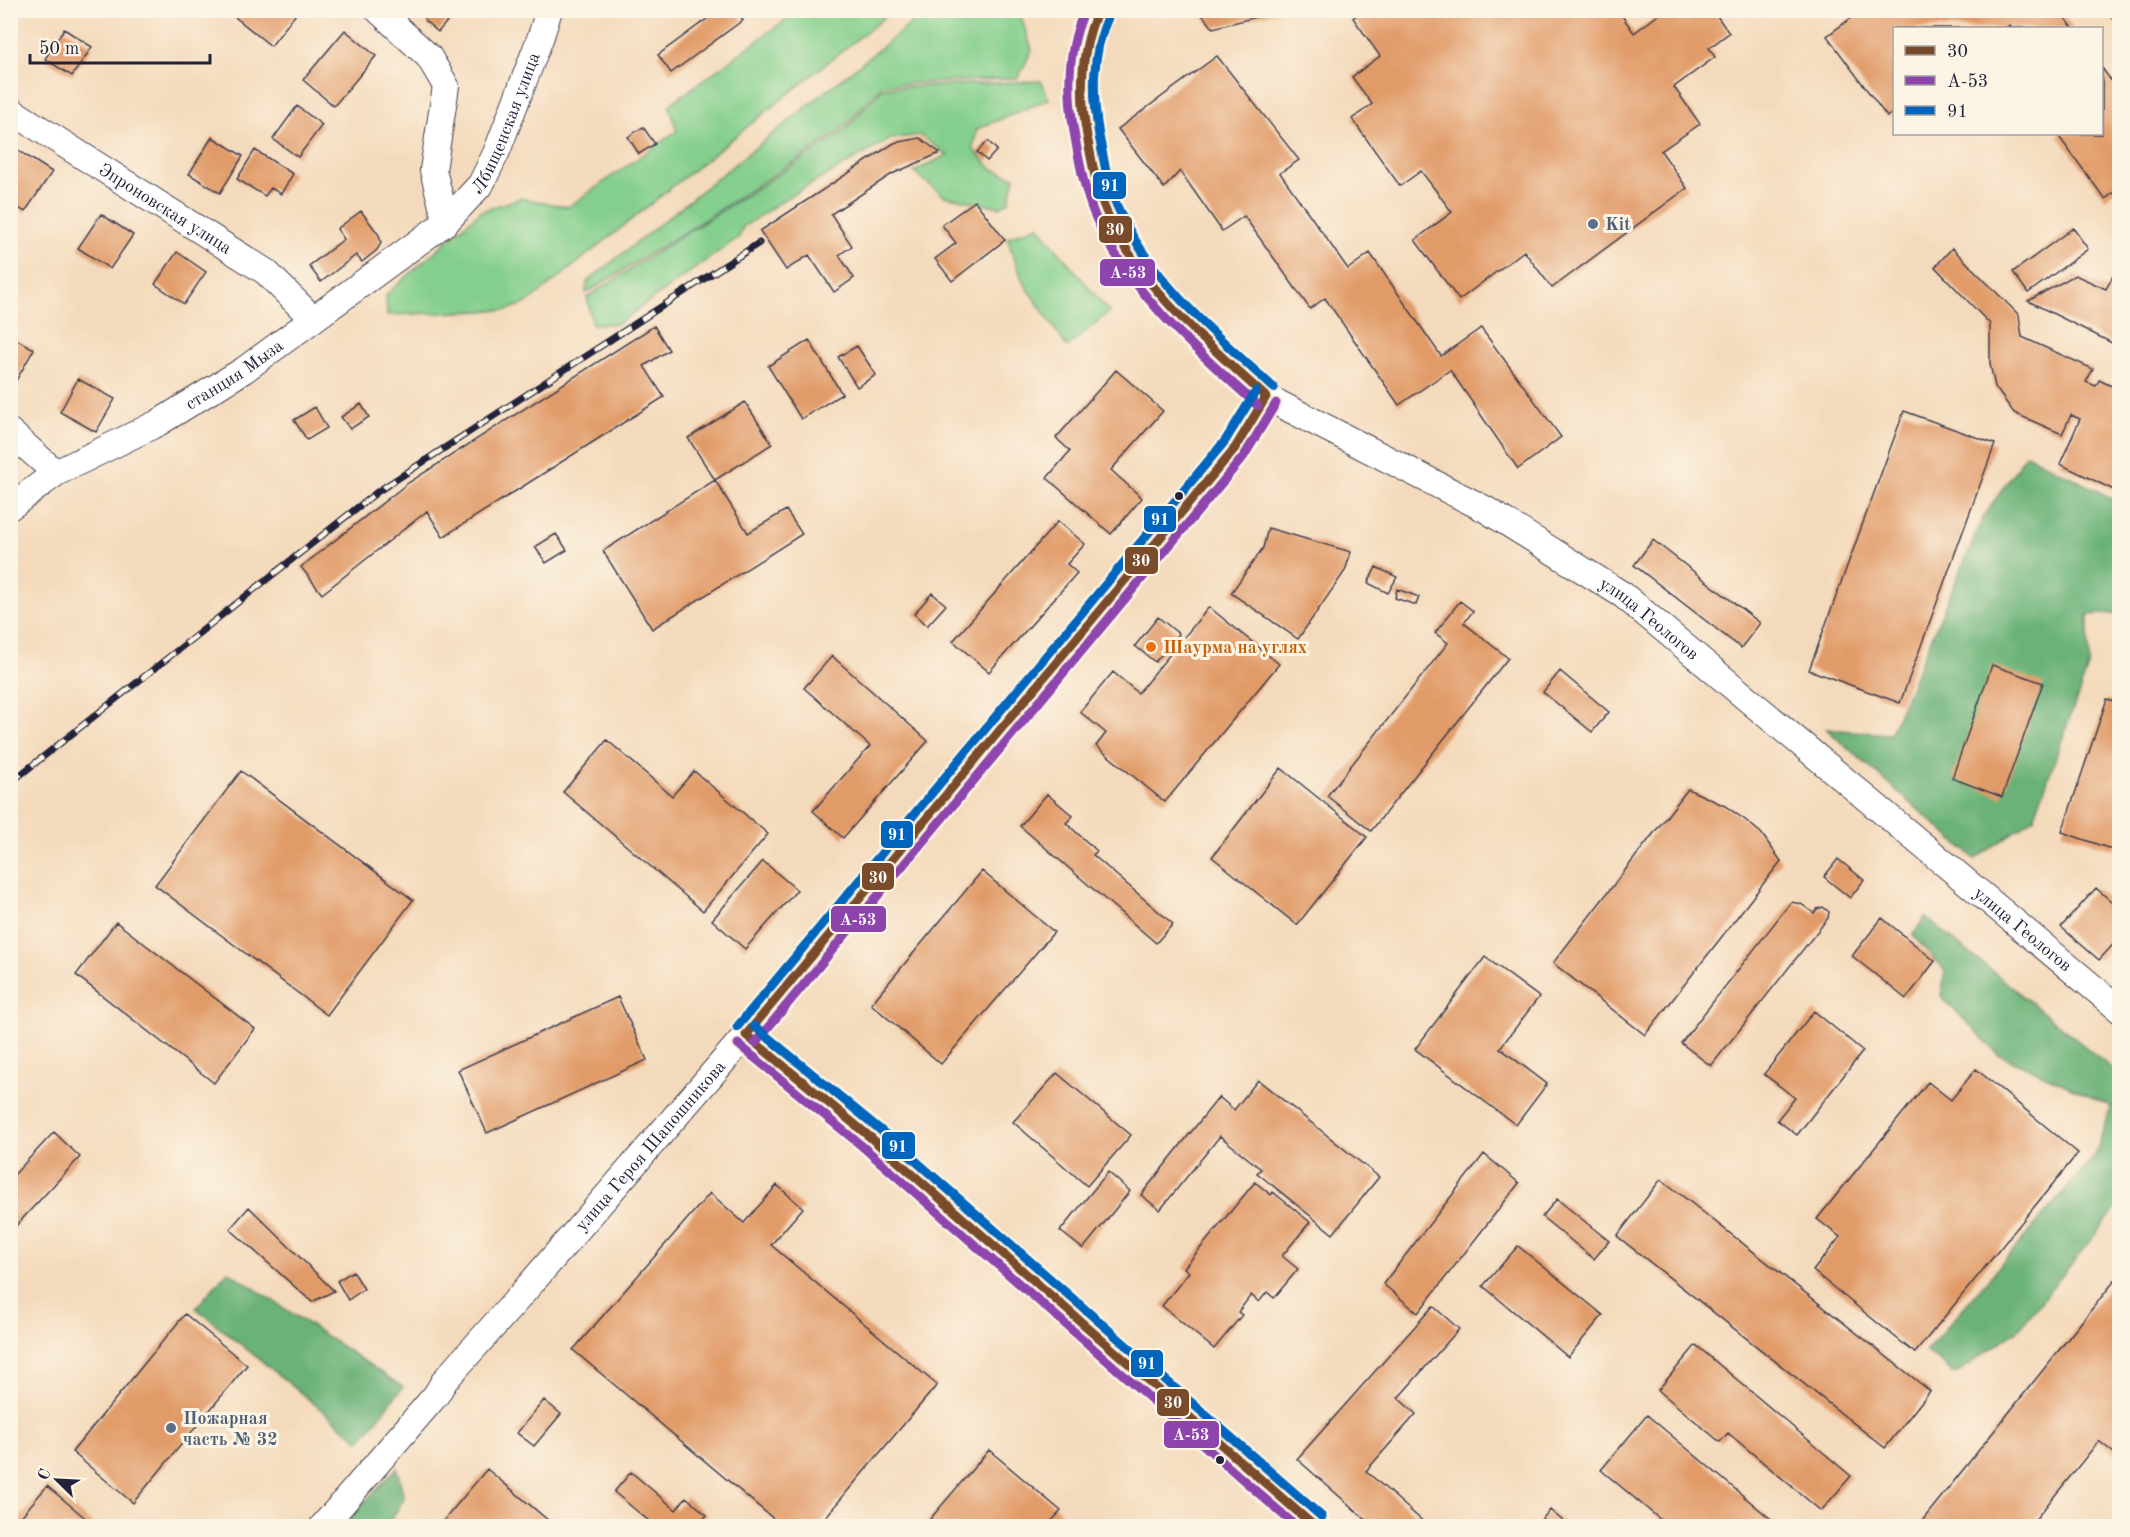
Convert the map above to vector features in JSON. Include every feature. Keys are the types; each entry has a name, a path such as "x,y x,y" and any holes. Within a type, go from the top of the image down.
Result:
{"street":[{"path":"378,10 429,57 446,86 433,170 446,222"},
{"name":"Лбищенская улица","path":"446,222 481,184 497,151 549,10"},
{"name":"улица Геологов","path":"1098,10 1089,27 1082,63 1082,110 1095,176 1106,210 1126,249 1155,291 1208,346 1266,396 1485,509 1623,595 2120,1010"},
{"name":"Эпроновская улица","path":"10,110 266,272 313,320"},
{"name":"станция Мыза","path":"10,507 56,473 158,423 244,370 446,222"},
{"name":"улица Героя Шапошникова","path":"323,1527 436,1395 446,1380 746,1035 1235,448 1266,396"},
{"path":"10,432 56,473"},
{"path":"746,1035 870,1137 1314,1527"}],"green space":[{"path":"928,10 1019,11 1032,50 1018,78 883,85 838,133 586,293 587,282"},
{"path":"798,11 892,11 527,303 507,310 387,315 386,295 481,211 521,198 568,207 677,131 669,105"},
{"path":"1041,81 1049,99 977,129 973,149 992,169 1015,177 1009,201 1000,207 944,196 914,172 947,155 920,135 891,139 788,197 743,227 739,237 617,324 592,324 587,297 840,135 883,88"},
{"path":"1038,226 1109,312 1067,347 1023,282 1007,238"},
{"path":"2026,454 2119,502 2120,600 2118,613 2088,615 2089,664 2034,818 1975,859 1826,729 1890,734 1983,518"},
{"path":"1925,917 2119,1074 2119,1205 2019,1329 1955,1374 1926,1351 2095,1156 2111,1106 1998,1054 1941,996 1945,971 1913,936"},
{"path":"228,1271 403,1387 360,1441 196,1308"},
{"path":"397,1468 404,1499 387,1526 342,1526"}],"building":[{"path":"240,10 299,10 271,46 235,17"},
{"path":"432,10 457,10 438,32 424,20"},
{"path":"719,10 736,10 743,20 671,73 658,55"},
{"path":"1198,10 1284,10 1213,28"},
{"path":"1363,10 1618,10 1634,33 1665,10 1725,10 1717,16 1729,33 1709,48 1715,57 1674,87 1700,124 1661,151 1687,188 1552,288 1524,251 1459,300 1415,240 1452,212 1421,171 1400,186 1352,119 1372,104 1352,77 1380,56 1353,18"},
{"path":"1862,10 2059,10 2072,27 2011,27 2010,25 2007,27 1893,27 1893,112 1887,117 1827,36"},
{"path":"2107,10 2120,10 2120,28"},
{"path":"64,29 92,47 72,76 45,59"},
{"path":"345,30 376,56 334,106 303,80"},
{"path":"1217,56 1299,160 1280,173 1348,269 1370,253 1441,356 1481,328 1561,437 1518,469 1450,370 1399,405 1325,298 1310,309 1244,216 1222,231 1180,171 1164,188 1118,129"},
{"path":"2103,69 2120,93 2120,188 2105,199 2058,135 2103,135"},
{"path":"297,106 322,125 298,157 273,139"},
{"path":"643,127 655,144 639,154 628,137"},
{"path":"212,137 243,156 220,193 189,174"},
{"path":"920,138 940,153 892,174 831,214 852,246 839,255 854,278 834,292 809,255 786,270 760,231 894,143"},
{"path":"988,141 997,150 987,161 977,152"},
{"path":"10,145 52,172 25,212 10,202"},
{"path":"255,150 293,174 281,194 271,188 265,196 237,179"},
{"path":"975,201 1005,240 952,281 935,259 956,243 942,225"},
{"path":"361,211 379,235 381,243 377,250 362,262 356,255 321,282 309,266 344,239 337,229"},
{"path":"101,214 133,235 110,269 78,248"},
{"path":"2073,228 2088,249 2028,293 2013,272"},
{"path":"1952,248 2019,315 2022,337 2093,369 2086,382 2096,386 2099,380 2120,390 2120,493 2060,464 2080,419 2071,415 2062,434 2014,413 1995,387 1990,364 1990,324 1935,267"},
{"path":"177,252 206,272 184,304 155,284"},
{"path":"2120,263 2120,347 2028,301 2075,275 2106,289"},
{"path":"654,326 669,350 644,366 664,397 443,537 427,511 322,594 301,567 408,483"},
{"path":"10,336 34,349 13,386 10,384"},
{"path":"809,340 842,394 801,419 768,366"},
{"path":"857,346 876,375 857,387 838,357"},
{"path":"1116,370 1163,411 1111,470 1142,498 1111,534 1047,478 1070,451 1056,438"},
{"path":"78,379 115,399 96,432 60,412"},
{"path":"745,402 772,444 715,480 688,438"},
{"path":"361,404 369,417 350,429 341,417"},
{"path":"315,407 327,428 307,440 294,420"},
{"path":"1904,411 1995,444 1900,703 1809,670"},
{"path":"715,480 748,533 786,510 802,534 652,629 603,551"},
{"path":"1058,521 1085,544 1067,564 1077,573 989,672 953,641"},
{"path":"1268,528 1351,552 1345,571 1298,639 1231,593 1263,548"},
{"path":"556,534 567,550 546,563 535,547"},
{"path":"1653,540 1760,623 1741,648 1634,565"},
{"path":"1376,567 1397,577 1388,593 1368,583"},
{"path":"1397,589 1419,597 1416,605 1395,598"},
{"path":"932,593 946,605 927,626 914,614"},
{"path":"1460,601 1473,611 1464,623 1508,658 1371,831 1327,796 1448,643 1435,633"},
{"path":"1209,607 1279,664 1165,802 1096,746 1106,733 1080,712 1113,672 1138,693"},
{"path":"1158,617 1179,634 1155,662 1135,646"},
{"path":"832,656 928,741 843,838 813,811 870,746 804,688"},
{"path":"1992,665 2043,683 2002,797 1952,778"},
{"path":"1560,671 1609,712 1592,732 1543,692"},
{"path":"2107,699 2120,703 2120,834 2114,850 2062,832"},
{"path":"607,740 672,796 694,771 768,834 703,911 563,792"},
{"path":"1281,768 1367,837 1297,925 1212,857"},
{"path":"241,771 413,900 327,1015 155,885"},
{"path":"1688,789 1725,806 1744,819 1761,833 1781,861 1645,1035 1553,963"},
{"path":"1047,794 1073,816 1066,823 1097,851 1093,855 1173,924 1156,943 1020,826"},
{"path":"1838,859 1864,880 1850,898 1824,877"},
{"path":"763,861 797,890 745,949 712,920"},
{"path":"982,871 1054,932 941,1064 871,1004"},
{"path":"2096,888 2120,909 2120,937 2099,960 2061,927"},
{"path":"1791,902 1801,904 1814,913 1823,907 1829,912 1828,918 1711,1066 1681,1043"},
{"path":"1882,918 1935,961 1906,999 1852,956"},
{"path":"116,922 255,1029 214,1083 76,975"},
{"path":"1485,957 1539,997 1500,1048 1547,1084 1516,1125 1415,1049"},
{"path":"618,997 647,1060 487,1133 458,1070"},
{"path":"1814,1011 1863,1051 1797,1135 1777,1120 1795,1098 1764,1074"},
{"path":"1976,1069 2078,1153 1915,1353 1813,1271 1840,1237 1817,1219 1928,1082 1951,1100"},
{"path":"1057,1073 1131,1135 1087,1186 1013,1122"},
{"path":"1258,1080 1379,1177 1333,1234 1257,1173 1261,1169 1220,1136 1160,1210 1141,1195 1219,1097 1234,1110"},
{"path":"54,1132 80,1157 10,1232 10,1179"},
{"path":"1484,1154 1519,1183 1418,1313 1383,1284"},
{"path":"1108,1172 1130,1191 1083,1249 1060,1231"},
{"path":"1661,1179 1930,1391 1885,1448 1617,1236"},
{"path":"1255,1182 1271,1195 1273,1192 1310,1222 1282,1256 1298,1269 1274,1298 1267,1292 1259,1302 1251,1295 1238,1312 1242,1315 1214,1349 1162,1306 1189,1272 1184,1268"},
{"path":"777,1185 803,1208 771,1245 937,1385 818,1526 782,1526 573,1350 710,1193 744,1223"},
{"path":"1557,1199 1609,1241 1594,1259 1542,1217"},
{"path":"249,1207 334,1291 312,1302 230,1229"},
{"path":"1518,1246 1603,1315 1568,1357 1483,1286"},
{"path":"353,1271 364,1289 348,1300 337,1281"},
{"path":"2120,1274 2120,1458 2099,1441 2030,1526 1918,1526"},
{"path":"1433,1306 1459,1329 1398,1398 1416,1414 1366,1471 1428,1526 1373,1526 1297,1459"},
{"path":"185,1314 247,1365 133,1503 72,1452"},
{"path":"1696,1345 1851,1476 1821,1511 1728,1433 1720,1442 1658,1390"},
{"path":"544,1400 561,1414 534,1446 517,1433"},
{"path":"1647,1415 1779,1526 1668,1526 1601,1470"},
{"path":"989,1450 1061,1511 1047,1526 924,1526"},
{"path":"487,1469 555,1526 439,1526"},
{"path":"631,1472 676,1510 686,1497 707,1515 697,1526 655,1526 614,1492"},
{"path":"47,1486 95,1526 13,1526"},
{"path":"1550,1510 1569,1526 1536,1526"}],"railway":[{"path":"10,783 377,492 759,243"}],"transit line":[{"name":"А-53","path":"1085,10 1072,55 1070,101 1082,175 1095,216 1127,271 1146,296 1188,342 1258,406"},
{"name":"30","path":"1098,10 1084,57 1082,88 1087,136 1106,211 1120,239 1156,289 1198,334 1266,397"},
{"name":"91","path":"1109,15 1099,44 1094,90 1099,136 1108,180 1117,206 1147,258 1166,282 1207,326 1274,388"},
{"name":"91","path":"737,1027 1225,441 1256,391"},
{"name":"30","path":"746,1035 1235,448 1266,397"},
{"name":"А-53","path":"755,1043 1244,456 1276,403"},
{"name":"91","path":"754,1026 878,1128 1322,1517"},
{"name":"30","path":"746,1035 870,1137 1314,1526"},
{"name":"А-53","path":"738,1044 862,1146 1296,1526"}],"place":[{"name":"Kit","path":"1593,224"},
{"name":"Шаурма на углях","path":"1151,647"},
{"name":"Пожарная часть № 32","path":"171,1428"}]}
